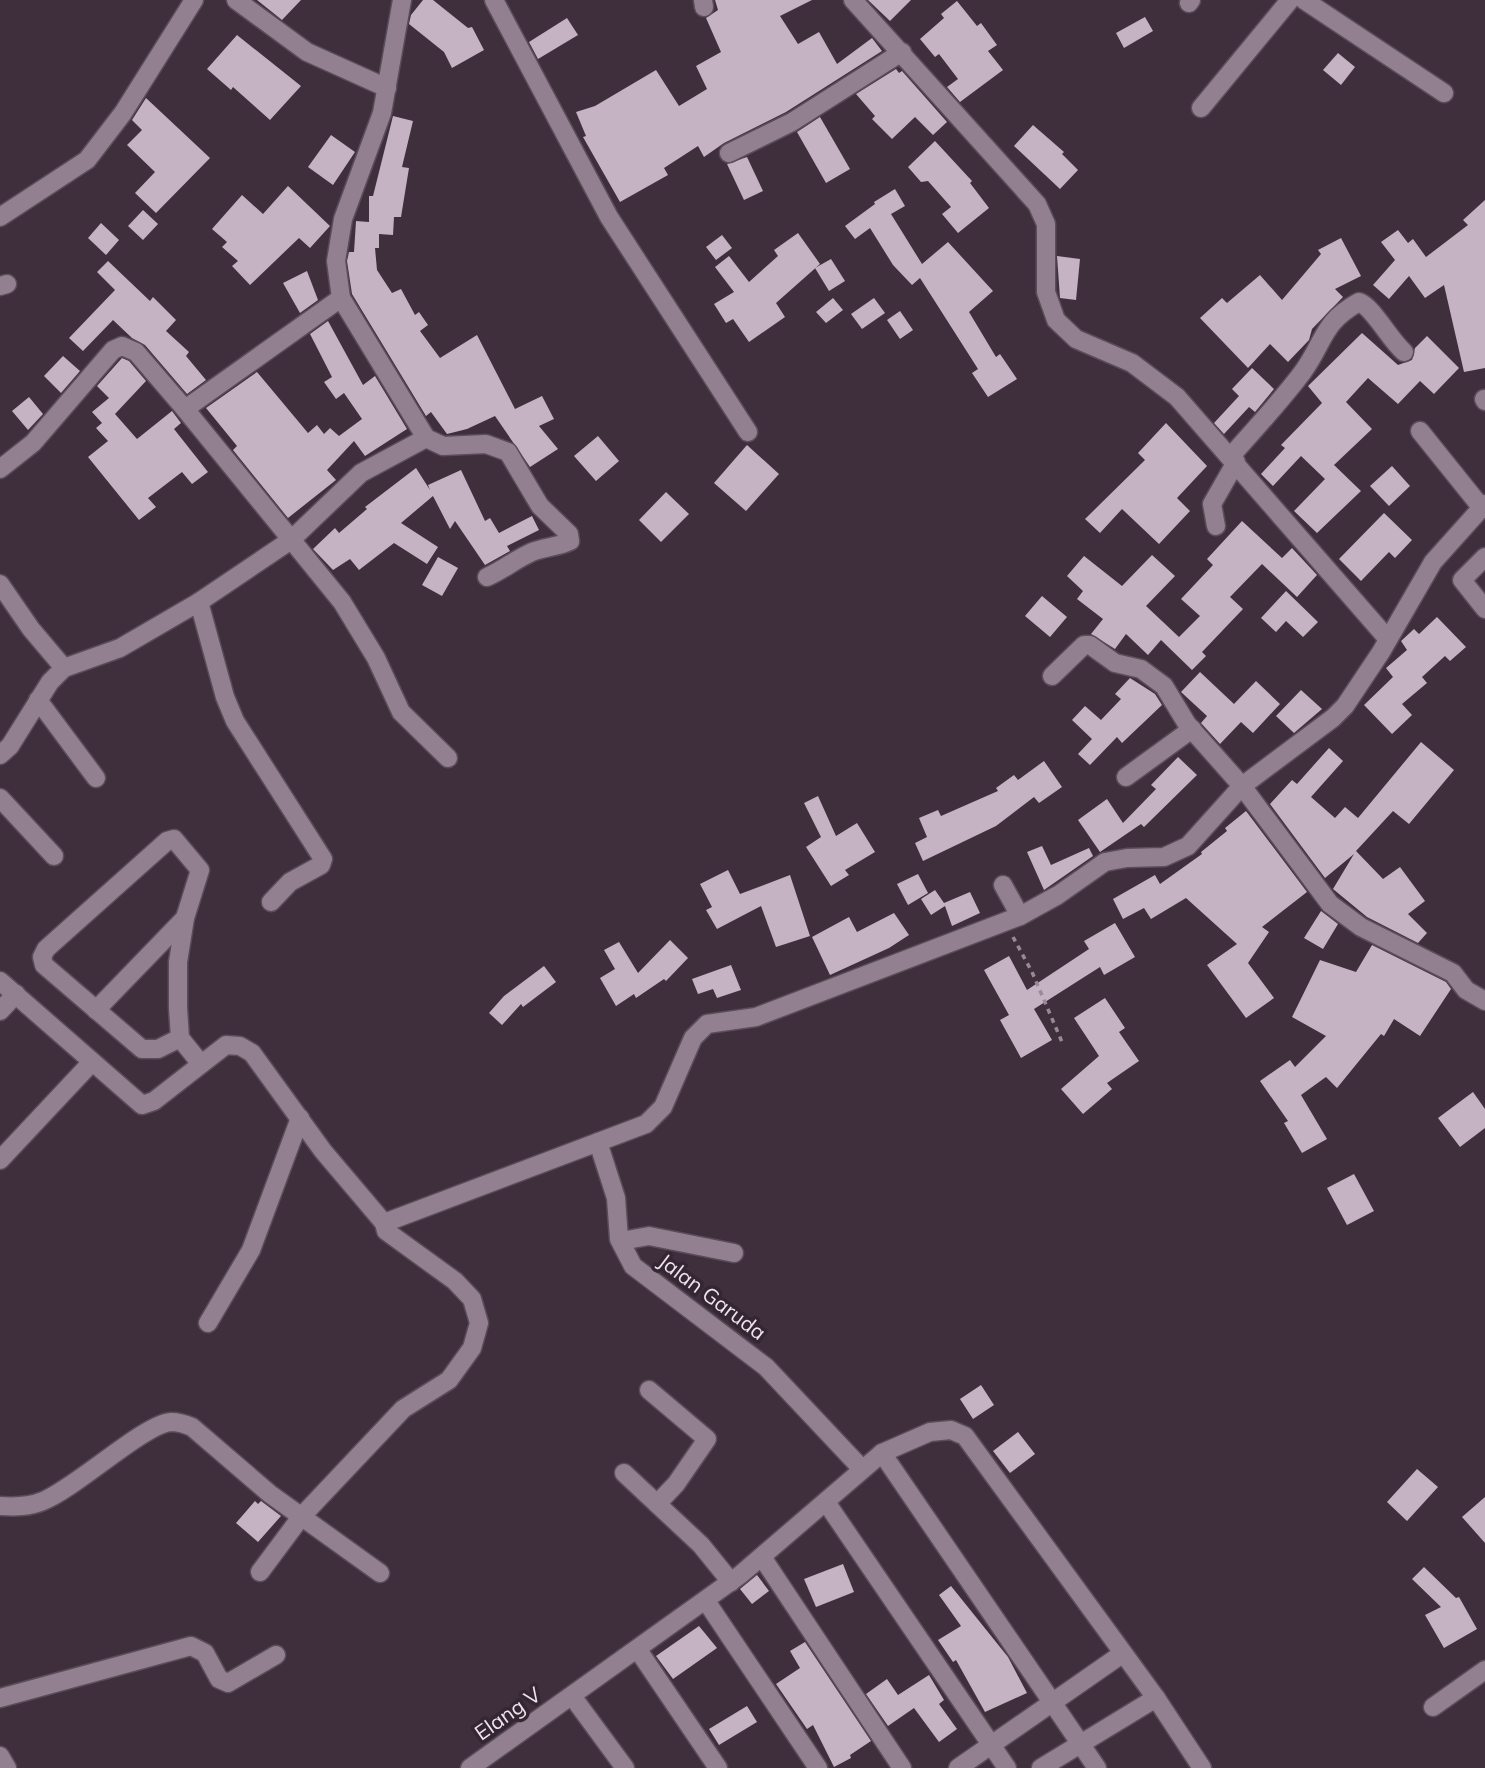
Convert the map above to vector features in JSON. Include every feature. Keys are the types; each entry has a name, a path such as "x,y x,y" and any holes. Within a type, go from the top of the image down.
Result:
{"street":[{"path":"0,217 87,160 123,113 194,0"},
{"path":"236,0 307,52 387,88"},
{"path":"402,0 387,88 366,161 343,219 336,261 341,298 426,438 443,446 486,444 508,452 541,506 569,534 570,541 561,546 531,552 510,568 487,577"},
{"path":"495,0 609,218 748,432"},
{"path":"853,0 902,52 1043,214 1046,224 1046,292 1056,320 1076,339 1119,356 1155,377 1233,459 1387,638"},
{"path":"1201,108 1290,0"},
{"path":"1304,0 1444,93"},
{"path":"729,153 792,122 902,52"},
{"path":"185,409 341,298"},
{"path":"1216,526 1212,504 1233,459 1303,372 1332,320 1359,302 1370,308 1390,340 1404,352"},
{"path":"0,468 33,443 113,350 122,346 136,352 353,618 401,712 448,758"},
{"path":"384,1223 646,1124 656,1117 670,1094 693,1038 707,1024 756,1017 1012,919 1058,895 1105,862 1127,858 1164,857 1188,846 1242,786 1345,706 1433,562 1483,505 1420,431"},
{"path":"0,755 9,746 50,682 64,668 120,648 199,602 291,540 361,473 426,438"},
{"path":"1485,558 1462,580 1485,609"},
{"path":"0,584 31,629 64,668"},
{"path":"199,602 225,697 235,721 323,859 321,865 283,888 271,902"},
{"path":"1052,676 1079,647 1090,645 1115,663 1141,669 1157,680 1171,694 1192,729 1242,786 1330,904 1361,927 1452,973 1466,990 1485,1001"},
{"path":"38,700 96,778"},
{"path":"1125,776 1192,729"},
{"path":"0,798 54,856"},
{"path":"180,1038 159,1049 142,1049 44,965 42,957 46,949 147,859 174,839 200,870 185,918 178,962 180,1038 201,1064"},
{"path":"1003,885 1012,919"},
{"path":"96,1010 185,918"},
{"path":"0,981 142,1105 154,1101 226,1045 247,1049 258,1059 331,1160 384,1223 386,1230 455,1281 472,1299 477,1310 477,1335 465,1359 449,1380 403,1409 301,1517 260,1572"},
{"path":"0,1011 16,994"},
{"path":"0,1160 91,1063"},
{"path":"208,1323 251,1250 300,1118"},
{"path":"598,1142 616,1198 621,1241"},
{"name":"Jalan Garuda","path":"734,1254 649,1236 621,1241 633,1266 766,1367 862,1469"},
{"path":"649,1390 693,1424 707,1439 677,1484 657,1504"},
{"path":"0,1506 20,1507 61,1493 157,1426 170,1422 192,1427 301,1517 380,1573"},
{"name":"Elang V","path":"470,1768 731,1582 882,1453 930,1432 951,1430 965,1436 1156,1698 1202,1768"},
{"path":"882,1453 1097,1768"},
{"path":"624,1473 701,1545 731,1582"},
{"path":"825,1502 1007,1768"},
{"path":"762,1557 902,1768"},
{"path":"706,1601 818,1768"},
{"path":"0,1698 191,1646 205,1653 219,1679 228,1683 276,1655"},
{"path":"638,1650 718,1768"},
{"path":"958,1768 1122,1654"},
{"path":"1433,1707 1485,1670"},
{"path":"572,1696 616,1765"},
{"path":"1041,1768 1156,1698"},
{"path":"0,1756 7,1768"}],"path":[{"path":"1012,919 1062,1042"}],"building":[{"path":"257,0 301,0 282,20"},
{"path":"423,0 433,0 468,28 472,27 484,50 452,68 444,52 409,24 411,15"},
{"path":"715,0 812,0 780,16 798,44 819,32 837,64 872,38 882,51 786,112 724,143 704,157 698,146 664,168 668,175 620,202 583,137 586,136 576,112 595,106 656,70 679,106 707,89 696,66 721,52 706,18 718,10"},
{"path":"868,0 911,0 890,21"},
{"path":"957,1 977,26 981,23 997,45 988,51 1003,70 960,102 947,87 958,79 939,54 935,57 920,39 944,18 941,14"},
{"path":"1145,17 1153,31 1124,48 1116,33"},
{"path":"567,18 578,35 538,59 529,42"},
{"path":"237,35 301,86 270,120 233,87 231,90 207,69"},
{"path":"1338,53 1355,67 1341,85 1323,70"},
{"path":"896,69 899,73 902,71 947,122 933,135 915,117 892,139 872,119 875,116 856,94"},
{"path":"146,98 210,158 156,213 135,193 155,172 127,145 142,130 132,120"},
{"path":"393,116 413,121 402,167 409,168 401,217 394,217 393,235 379,234 379,248 375,248 377,270 392,293 401,289 415,315 419,312 428,325 420,331 440,358 477,335 515,409 542,396 554,419 539,426 558,449 530,467 495,416 467,429 447,434 431,412 426,416 352,294 347,261 349,252 354,252 356,221 369,222 369,196 373,196"},
{"path":"820,117 850,169 826,183 797,132"},
{"path":"1033,125 1064,152 1062,154 1078,170 1060,189 1014,146"},
{"path":"331,135 355,152 333,185 308,167"},
{"path":"935,141 972,181 970,183 989,208 958,233 942,214 951,207 928,181 921,182 908,167"},
{"path":"747,157 763,191 744,200 727,164"},
{"path":"288,186 330,226 310,248 299,238 250,285 232,266 238,261 222,247 227,242 212,229 242,195 263,214"},
{"path":"895,189 905,206 891,214 922,264 948,242 993,291 969,312 996,357 1000,354 1017,379 988,397 972,373 978,369 920,278 912,285 893,265 870,228 855,239 845,226"},
{"path":"1485,200 1485,368 1464,372 1444,285 1425,298 1409,276 1389,299 1373,285 1395,260 1381,242 1398,230 1408,243 1413,239 1426,257 1468,225 1463,220"},
{"path":"143,210 158,224 143,240 128,226"},
{"path":"101,223 119,240 106,255 88,238"},
{"path":"798,233 820,264 776,303 785,317 749,342 733,319 726,323 714,304 734,292 715,267 729,256 749,282 778,256 774,250"},
{"path":"722,235 732,248 716,260 706,247"},
{"path":"1341,238 1361,276 1335,289 1343,297 1312,329 1309,340 1288,362 1270,344 1248,368 1200,318 1222,298 1227,303 1260,275 1282,300 1321,254 1318,250"},
{"path":"1057,256 1080,259 1076,300 1060,298"},
{"path":"831,259 845,281 829,291 815,268"},
{"path":"108,261 150,301 153,297 176,320 166,331 189,352 186,356 206,380 187,394 145,345 132,338 113,320 83,351 69,338 115,290 97,272"},
{"path":"307,271 318,300 300,313 283,283"},
{"path":"833,298 843,310 826,323 816,312"},
{"path":"874,298 885,313 862,329 851,314"},
{"path":"900,311 913,330 900,339 887,320"},
{"path":"328,321 363,385 375,376 407,429 365,456 354,441 327,470 336,480 288,518 233,450 237,446 206,408 257,372 308,433 317,425 324,434 330,428 339,436 362,419 344,393 336,399 324,382 332,377 310,334"},
{"path":"1362,333 1398,365 1412,360 1415,348 1427,336 1459,368 1434,394 1420,381 1398,404 1368,378 1346,402 1372,429 1334,465 1361,491 1317,533 1294,511 1325,479 1301,456 1273,486 1261,474 1285,448 1281,445 1322,403 1308,386"},
{"path":"63,356 80,371 61,393 44,376"},
{"path":"122,358 129,361 146,381 115,414 137,439 172,411 181,423 174,429 208,472 192,484 182,472 148,498 156,507 139,520 88,457 108,441 96,428 102,423 92,412 109,398 97,386"},
{"path":"1252,368 1274,389 1255,412 1249,407 1224,434 1214,423 1239,396 1232,389"},
{"path":"29,397 43,414 28,430 12,411"},
{"path":"1166,423 1207,466 1177,498 1190,511 1159,544 1122,509 1100,533 1085,519 1145,460 1138,453"},
{"path":"598,436 619,461 596,481 574,456"},
{"path":"747,445 779,474 746,511 714,483"},
{"path":"1392,466 1410,486 1389,506 1370,486"},
{"path":"416,468 430,490 428,485 461,470 485,521 490,518 499,533 532,516 539,530 507,546 510,551 485,565 455,521 450,529 433,496 401,523 438,547 427,564 394,543 359,570 350,559 333,570 313,549 335,528 339,533 367,509 365,507"},
{"path":"666,492 689,514 661,542 639,520"},
{"path":"1384,513 1412,540 1395,558 1389,552 1361,581 1339,559"},
{"path":"1242,521 1282,558 1292,548 1317,575 1297,597 1262,564 1230,597 1243,609 1202,652 1206,656 1192,670 1161,640 1148,655 1126,634 1115,649 1091,634 1103,619 1077,599 1083,591 1067,576 1084,556 1122,586 1152,555 1175,576 1146,606 1179,637 1200,616 1181,599 1213,565 1207,559"},
{"path":"438,557 458,568 442,596 422,585"},
{"path":"1286,591 1318,622 1303,637 1286,621 1276,632 1261,618"},
{"path":"1042,596 1067,617 1050,637 1025,616"},
{"path":"1437,617 1466,647 1450,661 1445,656 1422,677 1427,683 1402,704 1412,715 1392,734 1364,705 1393,677 1386,668 1407,650 1401,641 1414,629 1419,634"},
{"path":"1200,672 1234,704 1256,681 1280,704 1253,733 1241,722 1220,744 1201,723 1207,716 1181,692"},
{"path":"1130,678 1155,694 1162,705 1122,743 1117,737 1090,765 1078,754 1092,739 1072,720 1085,706 1101,720 1121,699 1115,694"},
{"path":"1301,690 1322,709 1294,733 1276,716"},
{"path":"1421,742 1454,770 1409,824 1393,811 1356,851 1383,879 1400,867 1425,901 1408,914 1427,933 1418,943 1367,917 1333,889 1354,854 1325,878 1270,804 1292,780 1297,784 1329,748 1343,761 1311,797 1335,818 1345,807 1358,818"},
{"path":"1178,757 1197,775 1144,827 1141,824 1100,852 1078,820 1107,799 1123,823 1156,789 1151,785"},
{"path":"1044,761 1062,787 1039,803 1034,797 996,826 923,861 915,843 927,837 919,818 938,810 941,816 998,791 996,788 1014,775 1018,780"},
{"path":"818,796 836,836 857,823 875,852 845,870 849,875 831,886 806,847 821,837 804,803"},
{"path":"1246,811 1307,892 1262,927 1269,932 1248,963 1274,998 1246,1018 1207,965 1237,944 1186,898 1151,919 1144,908 1123,919 1113,899 1155,875 1160,884 1202,854 1201,852 1227,831 1225,828"},
{"path":"1042,846 1051,865 1089,848 1093,856 1044,890 1027,852"},
{"path":"728,870 740,894 790,875 810,936 776,947 761,906 717,929 706,910 712,907 700,884"},
{"path":"918,874 928,893 908,905 897,884"},
{"path":"935,890 944,903 970,892 980,913 952,926 945,906 931,915 921,899"},
{"path":"1321,911 1338,924 1323,949 1304,938"},
{"path":"894,913 909,935 889,948 830,975 812,937 849,917 857,932"},
{"path":"1115,923 1135,957 1104,975 1100,967 1034,1009 1052,1040 1021,1058 1000,1020 1009,1015 984,970 1009,956 1027,990 1089,949 1084,941"},
{"path":"670,940 688,958 666,981 664,979 636,998 634,994 616,1006 600,978 615,969 604,950 619,942 638,973"},
{"path":"1372,945 1446,982 1451,989 1420,1036 1394,1019 1384,1036 1381,1034 1337,1088 1326,1077 1301,1095 1327,1139 1302,1153 1284,1123 1288,1121 1260,1081 1290,1060 1295,1067 1326,1036 1292,1017 1320,960 1356,972"},
{"path":"731,965 741,990 717,998 713,989 698,994 692,979"},
{"path":"544,966 556,982 523,1007 521,1004 502,1025 489,1013 504,996"},
{"path":"1105,998 1125,1028 1119,1032 1139,1061 1107,1083 1112,1089 1083,1114 1061,1089 1099,1056 1074,1018"},
{"path":"1473,1092 1485,1109 1485,1128 1460,1147 1438,1118"},
{"path":"1354,1174 1374,1211 1347,1225 1327,1188"},
{"path":"981,1385 994,1405 973,1419 960,1399"},
{"path":"1018,1432 1035,1454 1010,1473 993,1451"},
{"path":"1417,1469 1438,1487 1407,1521 1387,1502"},
{"path":"1485,1497 1485,1543 1462,1517"},
{"path":"255,1501 258,1504 261,1501 281,1516 258,1542 236,1523"},
{"path":"843,1564 854,1592 816,1607 804,1579"},
{"path":"1424,1567 1456,1598 1459,1597 1477,1629 1444,1648 1425,1615 1441,1607 1412,1579"},
{"path":"757,1575 769,1591 752,1604 740,1589"},
{"path":"951,1586 1008,1657 1027,1693 985,1712 956,1660 953,1662 938,1640 961,1626 939,1595"},
{"path":"699,1626 717,1648 673,1679 656,1656"},
{"path":"805,1642 871,1741 850,1755 851,1758 834,1767 813,1725 807,1729 776,1684 800,1668 790,1651"},
{"path":"929,1675 944,1700 939,1704 957,1729 939,1742 914,1708 888,1726 866,1694 887,1679 898,1695"},
{"path":"747,1706 757,1722 719,1745 709,1729"}]}
